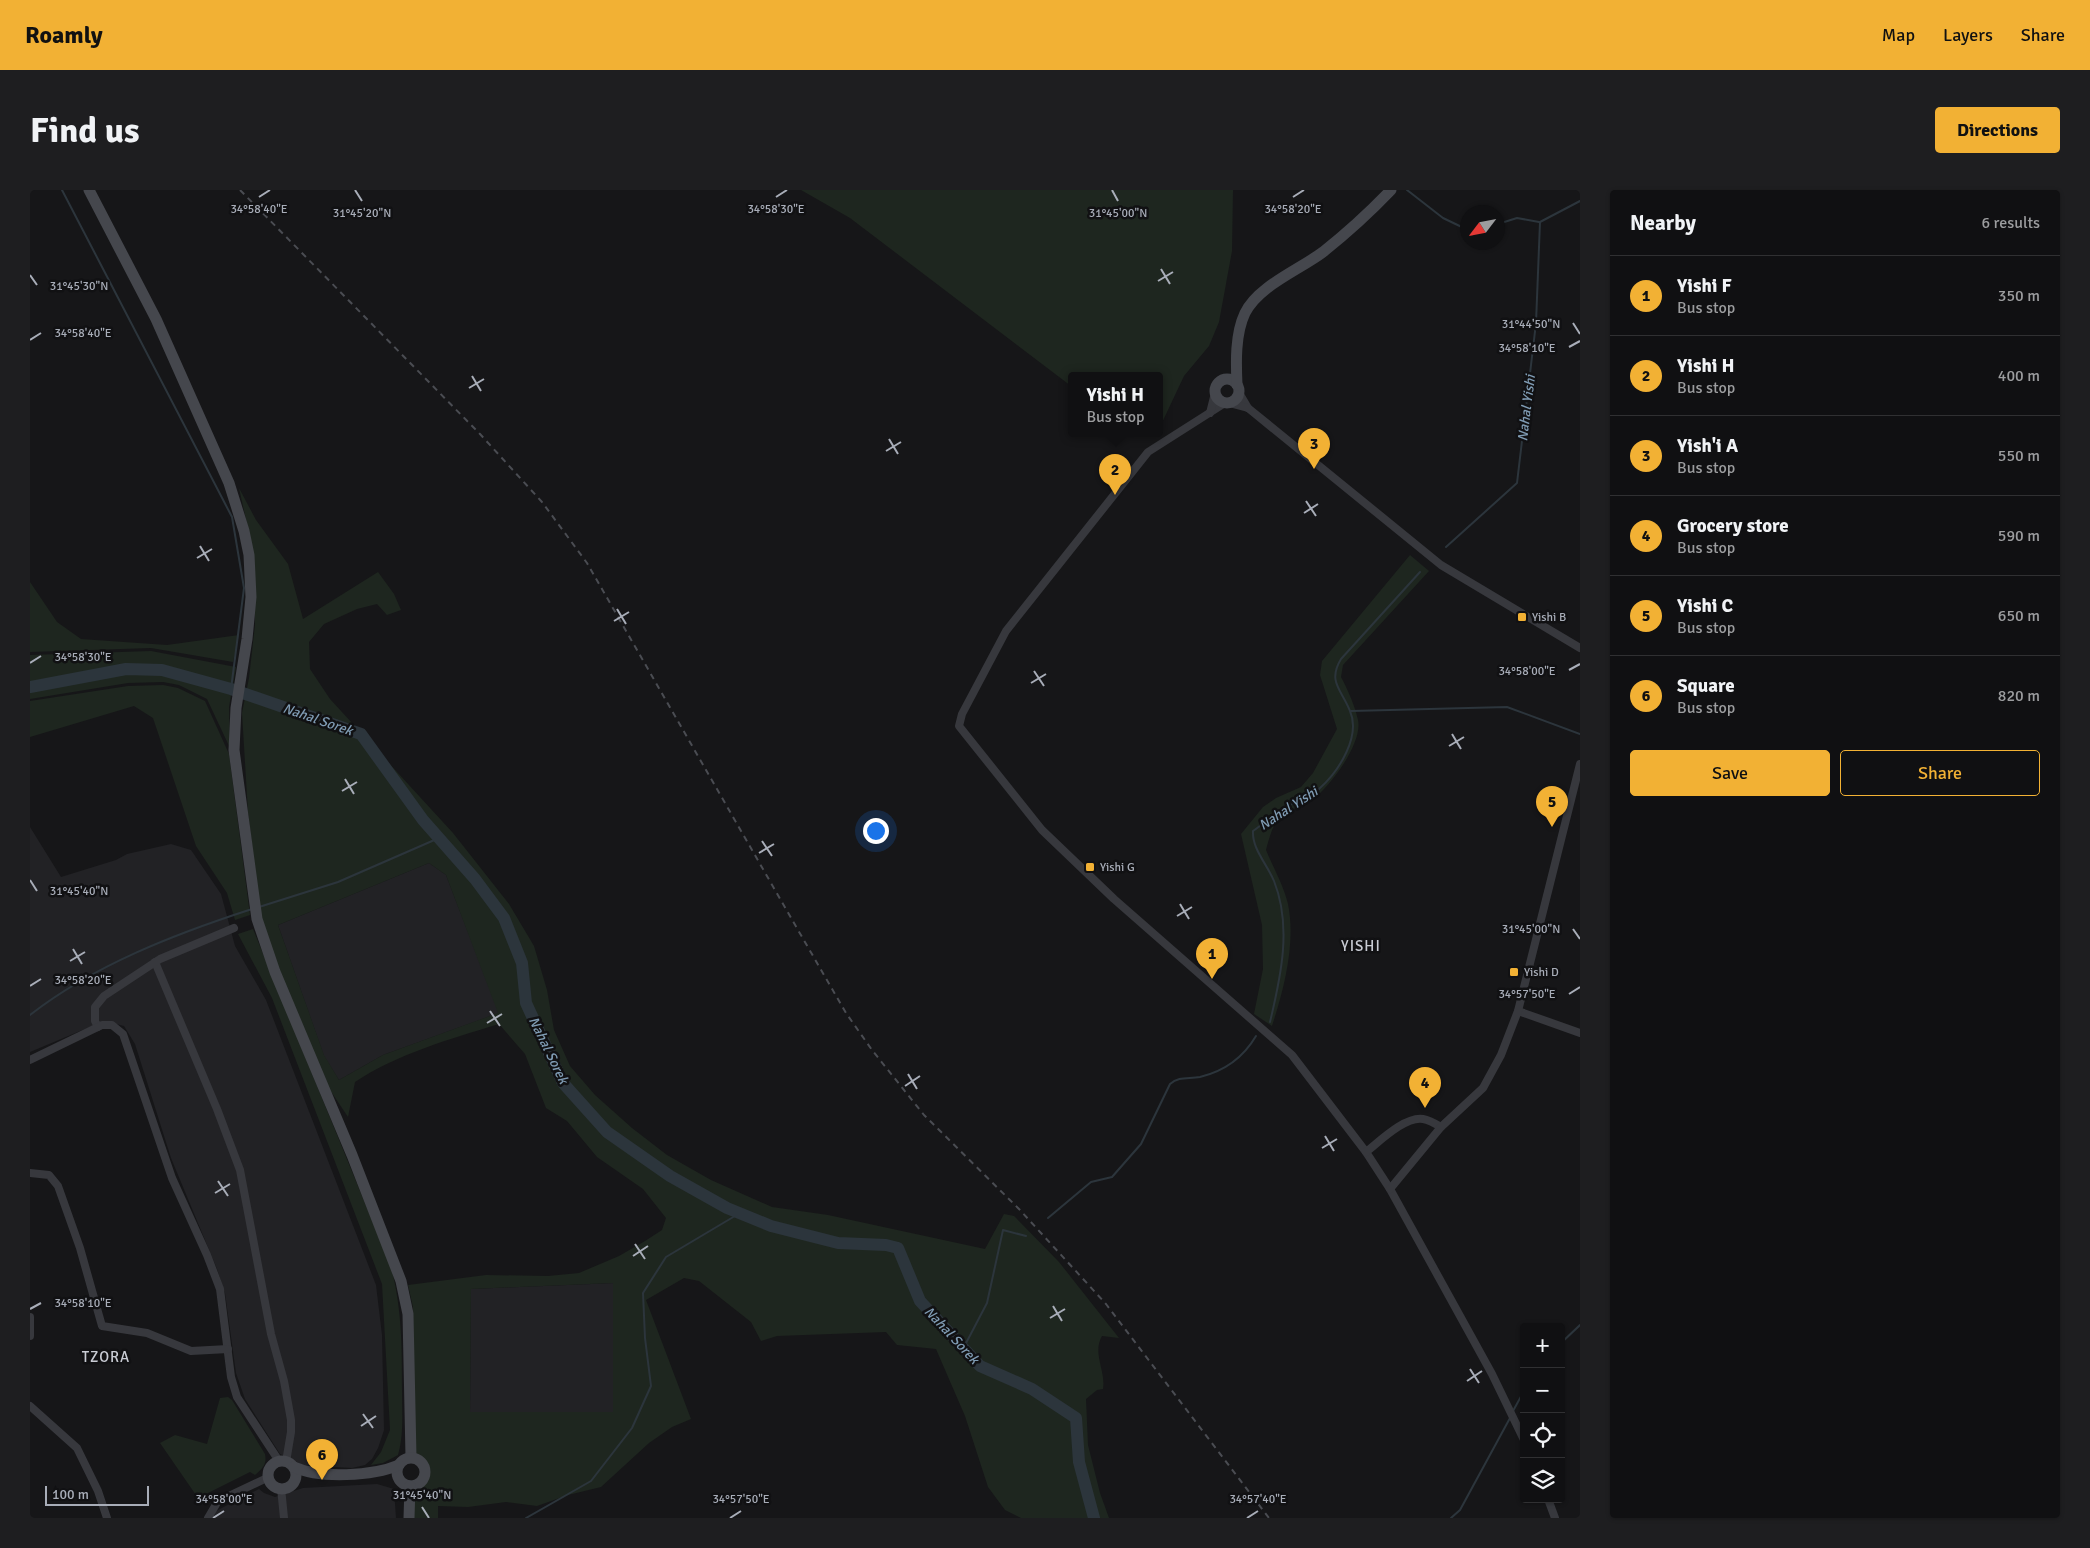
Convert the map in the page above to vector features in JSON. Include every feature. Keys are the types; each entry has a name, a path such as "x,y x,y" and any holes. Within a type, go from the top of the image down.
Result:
{"main road":[{"path":"89,190 156,319 229,483 244,531 249,555 251,597 247,638 236,708 234,750 257,920 275,972 363,1183 401,1281 408,1314 411,1457"},
{"path":"1236,364 1231,373 1217,385 1215,393 1219,400 1227,403 1235,399 1238,388 1236,364 1241,324 1251,304 1265,290 1330,247 1391,190"},
{"path":"1223,380 1231,380 1238,388"},
{"path":"370,1473 406,1484 423,1480 425,1471 422,1463 411,1457 403,1460 397,1471 406,1484 409,1518"},
{"path":"316,1473 281,1488 274,1486 269,1477 272,1465 286,1463 316,1473 370,1473 399,1465"},
{"path":"286,1463 296,1476 294,1482"}],"street":[{"path":"1238,388 1248,408 1441,565 1580,648"},
{"path":"1210,414 1215,393"},
{"path":"1248,408 1227,403 1148,452 1006,631 962,714 959,726 1042,830 1114,899 1292,1055 1366,1152 1390,1189 1492,1374 1520,1432"},
{"path":"1390,1189 1441,1127 1483,1088 1501,1055 1518,1012 1580,764"},
{"path":"98,1027 95,1014 98,1002 155,962 234,928"},
{"path":"155,962 217,1109 240,1170 271,1334 284,1382 291,1420 286,1463"},
{"path":"1518,1012 1580,1033"},
{"path":"30,1060 98,1027 112,1025 118,1028 127,1041 172,1178 208,1255 220,1290 231,1377 237,1397 286,1463"},
{"path":"1366,1152 1395,1129 1409,1122 1424,1119 1441,1127"},
{"path":"30,1173 49,1174 58,1186 84,1260 102,1326 141,1332 192,1352 228,1349"},
{"path":"30,1317 30,1336"},
{"path":"30,1406 77,1448 98,1491 107,1518"},
{"path":"208,1518 218,1501 269,1477"},
{"path":"281,1488 284,1518"},
{"path":"1549,1503 1555,1518"}],"shaded area":[{"path":"801,190 1233,190 1232,251 1219,322 1209,346 1184,376 1163,421 1163,372 1068,372 1068,384 850,218"},
{"path":"239,488 256,520 288,564 303,619 378,572 394,594 401,610 387,615 377,604 357,609 324,624 309,642 310,669 330,699 453,833 509,904 534,946 547,990 554,1030 570,1066 595,1095 632,1128 667,1155 711,1180 772,1207 828,1215 985,1249 1004,1214 1014,1216 1059,1262 1119,1338 1102,1336 1098,1349 1103,1376 1103,1389 1097,1390 1086,1399 1088,1445 1100,1493 1109,1518 1021,1518 1005,1510 988,1487 965,1416 936,1349 897,1345 886,1332 777,1336 761,1341 751,1322 699,1281 684,1278 646,1300 691,1419 672,1427 649,1443 601,1487 568,1495 537,1506 506,1502 468,1507 438,1506 438,1518 412,1518 413,1495 416,1485 422,1476 414,1446 413,1307 408,1285 486,1275 548,1276 579,1273 619,1256 645,1241 662,1230 666,1218 643,1189 597,1157 567,1121 546,1108 525,1054 499,1024 406,1055 371,1072 355,1082 348,1117 324,1081 294,1013 261,918 248,812 242,713 249,678 255,625 255,576 251,542","holes":["429,863 446,875 498,1013 383,1055 339,1080 324,1055 278,925","613,1283 613,1412 470,1412 471,1289"]},
{"path":"1410,555 1429,571 1343,665 1341,677 1351,698 1358,720 1358,730 1350,752 1336,775 1319,794 1309,802 1281,816 1275,824 1266,850 1286,897 1291,934 1288,966 1272,1026 1254,1014 1263,969 1262,925 1241,834 1263,807 1276,798 1301,787 1313,773 1337,729 1320,675 1322,661"},
{"path":"30,582 57,622 81,639 167,645 239,635 233,662 151,648 30,652"},
{"path":"151,651 236,667 229,707 230,748 207,699 179,685 163,682 128,683 30,699 30,655"},
{"path":"163,685 178,688 205,701 229,754 250,915 235,920 227,893 196,846 153,718 134,706 30,737 30,701 128,686"},
{"path":"30,827 61,877 116,860 127,854 171,844 191,850 221,894 235,946 266,1000 376,1285 382,1335 384,1430 378,1448 372,1459 365,1465 352,1468 303,1465 280,1454 245,1399 236,1373 225,1293 171,1158 135,1044 124,1026 104,1021 30,1052"},
{"path":"429,863 446,875 499,1013 383,1055 339,1080 324,1056 278,925"},
{"path":"253,929 391,1267 395,1283 401,1328 401,1440 398,1455 383,1463 371,1465 381,1452 390,1430 382,1284 272,998 238,934"},
{"path":"614,1283 613,1412 470,1412 471,1289"},
{"path":"228,1397 232,1400 265,1454 265,1463 255,1475 250,1472 198,1498 160,1443 175,1435 207,1444 220,1398"},
{"path":"377,1484 394,1489 396,1518 213,1518 216,1511 259,1489 275,1497 303,1488"}],"waterway":[{"path":"62,190 232,517 244,588 231,689"},
{"path":"1407,190 1443,218 1460,226"},
{"name":"Nahal Yishi","path":"1446,547 1517,483 1536,323 1540,222 1580,201"},
{"path":"1505,222 1517,218 1539,222"},
{"name":"Nahal Yishi","path":"1270,1022 1281,969 1284,933 1283,916 1274,881 1257,850 1253,831 1284,808 1316,792 1341,763 1350,742 1353,721 1347,704 1337,686 1335,674 1337,667 1341,659 1420,572"},
{"name":"Nahal Sorek","path":"30,687 126,669 162,670 231,689 361,734 423,820 475,879 504,918 522,963 526,1003 563,1083 607,1132 670,1176 727,1208 771,1226 838,1243 886,1245 898,1248 920,1301 980,1366 1032,1389 1076,1418 1079,1462 1094,1518"},
{"path":"1351,711 1507,707 1580,734"},
{"path":"259,907 338,882 439,838"},
{"path":"30,1015 55,997 108,966 165,940 252,909"},
{"name":"Nahal Yishi","path":"1048,1218 1091,1182 1112,1177 1141,1144 1173,1081 1200,1077 1225,1067 1239,1057 1256,1036"},
{"path":"526,1518 591,1481 632,1428 651,1386 645,1338 643,1293 666,1257 740,1213"},
{"path":"964,1347 987,1303 1003,1230 1026,1236"},
{"path":"1565,1339 1580,1325"},
{"path":"1513,1411 1520,1398"},
{"path":"1451,1518 1460,1510 1510,1418"}],"railway":[{"path":"240,190 480,434 542,502 587,563 846,1013 872,1050 924,1115 1019,1209 1106,1304 1269,1518"}],"place":[{"name":"Yish'i A","path":"1314,469"},
{"name":"Yishi H","path":"1115,495"},
{"name":"Yishi B","path":"1522,617"},
{"name":"Yishi C","path":"1552,827"},
{"name":"Yishi G","path":"1090,867"},
{"name":"Yishi D","path":"1514,972"},
{"name":"Yishi F","path":"1212,979"},
{"name":"Grocery store","path":"1425,1108"},
{"name":"Square","path":"322,1480"}],"district":[{"name":"YISHI","path":"1361,946"},
{"name":"TZORA","path":"106,1357"}]}
